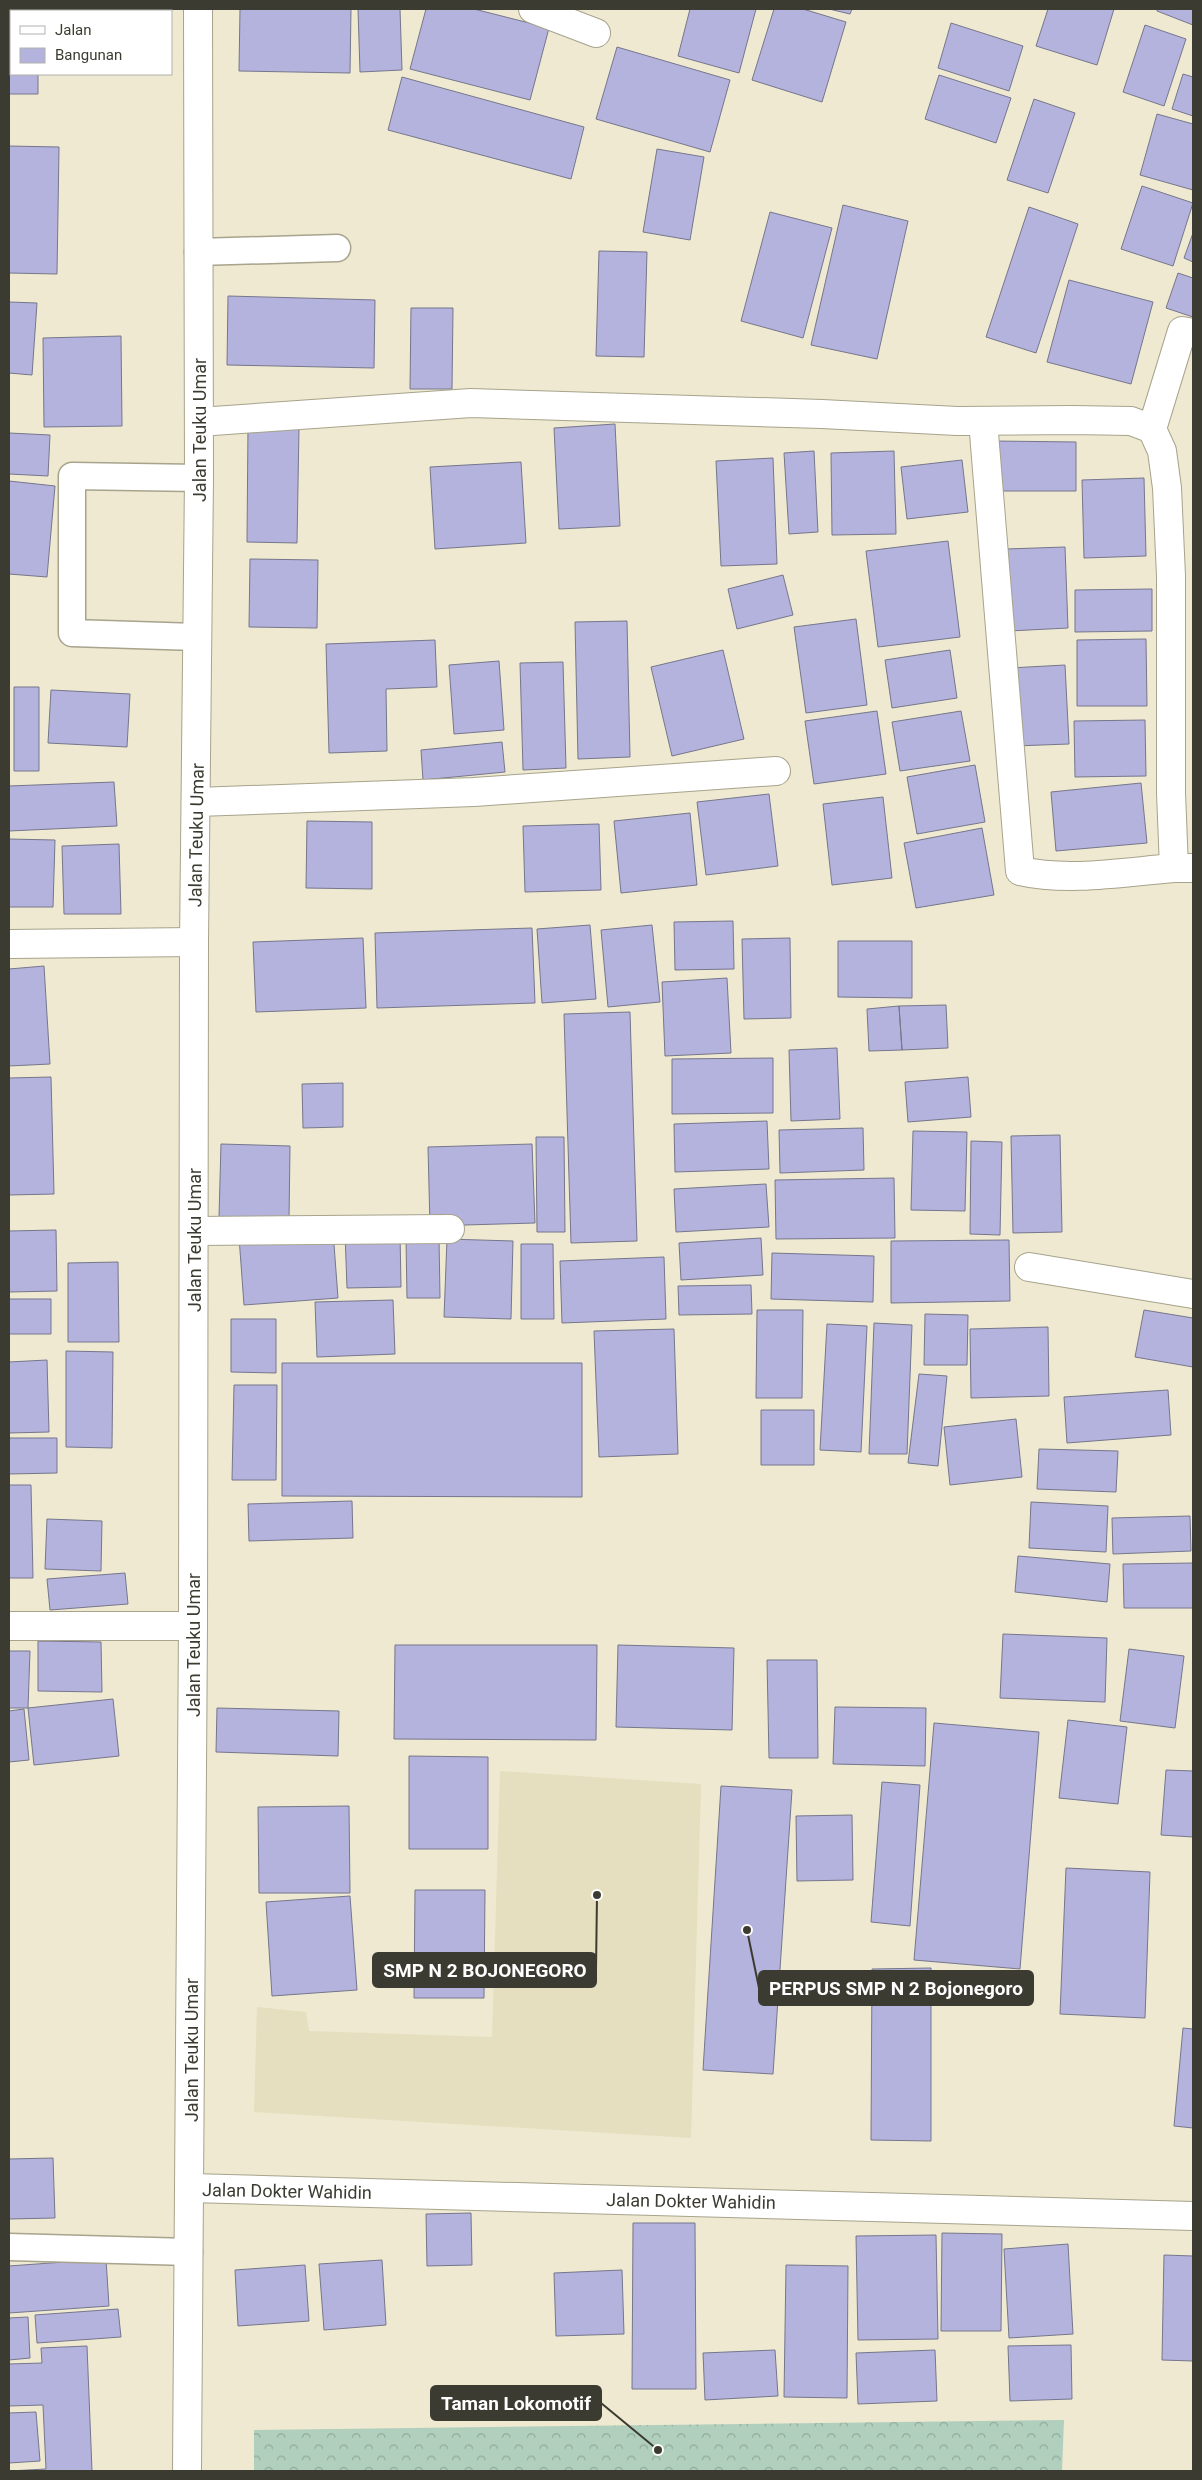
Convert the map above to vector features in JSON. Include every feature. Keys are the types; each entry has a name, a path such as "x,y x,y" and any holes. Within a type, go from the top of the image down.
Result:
{"street":[{"name":"Jalan Teuku Umar","path":"187,2471 193,1626 194,942 199,478 198,9"},
{"path":"533,9 596,34"},
{"path":"983,421 1020,871 1041,876 1110,874 1184,868 1171,793 1171,576 1167,488 1162,451 1152,429 1182,331 1193,333"},
{"path":"199,422 471,403 983,421 1131,421 1152,429"},
{"path":"197,802 474,792 776,771"},
{"path":"9,944 194,942"},
{"path":"194,1231 450,1229"},
{"path":"1029,1267 1193,1294"},
{"path":"9,1626 193,1626"},
{"name":"Jalan Dokter Wahidin","path":"190,2188 1193,2216"}],"lane":[{"path":"198,252 337,248"},
{"path":"196,637 72,633 72,476 199,478"},
{"path":"9,2247 189,2252"}],"shaded area":[{"path":"500,1771 701,1784 691,2138 254,2112 257,2007 306,2012 309,2031 492,2037"}],"green space":[{"path":"1064,2420 1062,2471 254,2471 254,2430"}],"building":[{"path":"9,9 77,9 10,10 9,12"},
{"path":"240,9 351,9 350,73 239,71"},
{"path":"358,9 400,9 402,70 360,72"},
{"path":"426,9 474,9 549,28 530,100 410,69"},
{"path":"690,9 756,9 739,73 678,56"},
{"path":"774,9 803,9 846,22 822,102 752,80"},
{"path":"829,9 852,9 850,14"},
{"path":"1048,9 1114,9 1097,65 1036,46"},
{"path":"1157,9 1193,9 1193,25 1157,11"},
{"path":"951,23 1023,46 1009,91 938,68"},
{"path":"1145,25 1186,39 1164,106 1123,92"},
{"path":"10,27 10,75 38,75 38,94 9,94"},
{"path":"617,47 730,80 710,152 596,119"},
{"path":"1183,74 1193,77 1193,116 1172,109"},
{"path":"939,75 1011,98 996,143 925,119"},
{"path":"402,77 584,127 571,179 388,130"},
{"path":"1034,99 1075,113 1048,193 1007,180"},
{"path":"1157,114 1193,124 1193,190 1140,175"},
{"path":"9,146 59,147 57,274 9,273"},
{"path":"657,149 704,157 690,240 643,232"},
{"path":"1142,186 1193,203 1173,266 1121,249"},
{"path":"843,205 908,221 877,359 811,345"},
{"path":"1029,207 1078,224 1036,353 986,337"},
{"path":"770,212 832,228 803,338 741,321"},
{"path":"1193,233 1193,262 1184,258"},
{"path":"599,251 647,252 644,357 596,356"},
{"path":"1178,273 1193,278 1193,317 1166,308"},
{"path":"1069,280 1153,302 1131,384 1047,362"},
{"path":"228,296 375,300 374,368 227,365"},
{"path":"9,302 37,303 32,375 9,373"},
{"path":"411,308 453,308 452,389 410,389"},
{"path":"121,336 122,426 44,427 43,338"},
{"path":"615,424 620,526 559,529 554,428"},
{"path":"248,426 299,427 297,543 247,542"},
{"path":"9,433 50,435 48,476 9,474"},
{"path":"993,441 1076,442 1076,491 992,491"},
{"path":"814,451 818,532 789,534 784,453"},
{"path":"894,451 896,534 832,535 831,453"},
{"path":"773,458 777,564 721,566 716,461"},
{"path":"962,460 968,512 907,519 901,467"},
{"path":"521,462 526,543 435,549 430,467"},
{"path":"1144,478 1146,556 1084,558 1082,480"},
{"path":"9,481 55,486 47,577 9,574"},
{"path":"948,541 960,637 878,647 866,551"},
{"path":"1065,547 1068,628 1009,631 1006,549"},
{"path":"250,559 318,560 317,628 249,627"},
{"path":"783,575 793,615 737,629 728,589"},
{"path":"1152,589 1152,631 1075,632 1075,590"},
{"path":"856,619 867,705 806,713 794,627"},
{"path":"627,621 630,757 578,759 575,622"},
{"path":"1146,639 1147,706 1077,706 1077,640"},
{"path":"435,640 437,687 386,689 387,751 329,753 326,644"},
{"path":"723,650 744,739 672,756 651,667"},
{"path":"950,650 957,698 892,708 885,660"},
{"path":"499,661 504,730 454,734 449,665"},
{"path":"563,662 566,768 523,770 520,663"},
{"path":"1065,665 1069,744 1014,746 1010,668"},
{"path":"14,687 39,687 39,771 14,771"},
{"path":"51,690 130,694 127,747 48,743"},
{"path":"877,711 886,774 814,784 805,721"},
{"path":"961,711 970,761 900,771 892,722"},
{"path":"1145,720 1146,776 1075,777 1074,721"},
{"path":"502,742 505,772 423,780 421,750"},
{"path":"975,765 985,822 917,834 907,777"},
{"path":"114,782 117,826 9,831 9,786"},
{"path":"1141,783 1147,843 1056,851 1051,792"},
{"path":"769,794 778,866 706,875 697,802"},
{"path":"883,797 892,878 832,885 823,804"},
{"path":"690,813 697,885 621,893 614,821"},
{"path":"307,821 372,822 372,889 306,888"},
{"path":"599,824 601,890 525,892 523,826"},
{"path":"982,828 994,895 916,908 904,843"},
{"path":"9,839 55,840 53,907 9,907"},
{"path":"119,844 121,914 64,914 62,846"},
{"path":"733,921 734,969 675,970 674,922"},
{"path":"590,925 596,999 542,1003 537,929"},
{"path":"652,925 660,1002 608,1007 601,930"},
{"path":"532,928 535,1003 377,1008 375,933"},
{"path":"363,938 366,1008 256,1012 253,942"},
{"path":"790,938 791,1018 744,1019 742,939"},
{"path":"838,941 912,941 912,998 838,997"},
{"path":"44,966 50,1064 9,1066 9,969"},
{"path":"727,978 731,1053 665,1056 662,982"},
{"path":"946,1005 948,1048 902,1050 899,1006"},
{"path":"899,1006 902,1050 869,1051 867,1009"},
{"path":"630,1012 637,1241 571,1243 564,1014"},
{"path":"837,1048 840,1119 791,1121 789,1050"},
{"path":"773,1058 773,1113 672,1114 672,1059"},
{"path":"51,1077 54,1194 9,1195 9,1078"},
{"path":"968,1077 971,1117 908,1122 905,1082"},
{"path":"343,1083 343,1127 303,1128 302,1084"},
{"path":"767,1121 769,1169 675,1172 674,1124"},
{"path":"863,1128 864,1170 780,1173 779,1130"},
{"path":"913,1131 967,1132 965,1211 911,1210"},
{"path":"1060,1135 1062,1232 1013,1233 1011,1136"},
{"path":"536,1137 564,1137 565,1232 537,1232"},
{"path":"971,1141 1002,1142 1000,1235 970,1234"},
{"path":"221,1144 290,1146 289,1219 219,1217"},
{"path":"532,1144 535,1223 430,1226 428,1147"},
{"path":"894,1178 895,1238 776,1239 775,1180"},
{"path":"766,1184 769,1227 676,1232 674,1189"},
{"path":"56,1230 57,1291 9,1292 9,1231"},
{"path":"333,1231 338,1298 244,1305 239,1237"},
{"path":"345,1233 400,1233 401,1287 347,1288"},
{"path":"439,1238 440,1298 407,1298 406,1239"},
{"path":"761,1238 763,1275 681,1280 679,1243"},
{"path":"447,1239 513,1241 511,1319 444,1317"},
{"path":"1009,1240 1010,1301 891,1303 891,1241"},
{"path":"521,1244 553,1244 554,1319 521,1319"},
{"path":"772,1253 874,1256 873,1302 771,1299"},
{"path":"664,1257 666,1319 562,1323 560,1261"},
{"path":"118,1262 119,1342 68,1342 68,1263"},
{"path":"751,1285 752,1314 679,1315 678,1286"},
{"path":"9,1299 51,1299 51,1334 9,1334"},
{"path":"393,1300 395,1354 317,1357 315,1302"},
{"path":"757,1310 803,1310 802,1398 756,1398"},
{"path":"1144,1310 1193,1318 1193,1367 1135,1357"},
{"path":"925,1314 968,1315 967,1365 924,1365"},
{"path":"231,1319 276,1319 276,1373 231,1372"},
{"path":"874,1323 912,1325 907,1454 869,1454"},
{"path":"827,1324 867,1326 861,1452 820,1450"},
{"path":"1048,1327 1049,1396 971,1398 970,1329"},
{"path":"674,1329 678,1454 599,1457 594,1331"},
{"path":"66,1351 113,1352 112,1448 66,1447"},
{"path":"47,1360 49,1432 9,1433 9,1362"},
{"path":"282,1363 582,1363 582,1497 282,1496"},
{"path":"919,1374 947,1376 938,1466 908,1463"},
{"path":"234,1385 277,1385 276,1480 232,1480"},
{"path":"1168,1390 1171,1435 1067,1443 1064,1397"},
{"path":"761,1410 814,1410 814,1465 761,1465"},
{"path":"1016,1419 1022,1477 950,1485 944,1427"},
{"path":"9,1438 57,1438 57,1473 9,1474"},
{"path":"1039,1449 1118,1451 1116,1492 1037,1489"},
{"path":"9,1485 31,1485 33,1578 9,1578"},
{"path":"352,1501 353,1538 249,1541 248,1504"},
{"path":"1031,1502 1108,1506 1106,1552 1029,1548"},
{"path":"1190,1516 1191,1551 1113,1554 1112,1518"},
{"path":"47,1519 102,1521 101,1571 45,1569"},
{"path":"1018,1556 1110,1564 1107,1602 1015,1592"},
{"path":"1193,1563 1193,1608 1124,1608 1123,1564"},
{"path":"125,1573 128,1604 50,1610 47,1579"},
{"path":"1003,1634 1107,1638 1105,1702 1000,1698"},
{"path":"38,1641 101,1642 102,1692 38,1691"},
{"path":"395,1645 597,1645 596,1740 394,1739"},
{"path":"618,1645 734,1648 732,1730 616,1727"},
{"path":"1129,1649 1184,1656 1175,1728 1120,1721"},
{"path":"9,1651 30,1651 28,1708 9,1708"},
{"path":"767,1660 817,1660 818,1758 769,1758"},
{"path":"113,1699 119,1756 34,1765 28,1708"},
{"path":"835,1707 926,1708 925,1766 833,1764"},
{"path":"217,1708 339,1711 338,1756 216,1752"},
{"path":"24,1709 29,1760 9,1762 9,1711"},
{"path":"1068,1720 1127,1727 1118,1804 1059,1798"},
{"path":"934,1723 1039,1732 1020,1969 914,1960"},
{"path":"409,1756 488,1757 488,1849 409,1849"},
{"path":"1166,1770 1193,1771 1193,1837 1161,1835"},
{"path":"882,1782 920,1785 910,1926 871,1922"},
{"path":"721,1786 792,1790 773,2074 703,2070"},
{"path":"349,1806 350,1893 259,1893 258,1807"},
{"path":"852,1815 853,1880 797,1881 796,1816"},
{"path":"1066,1868 1150,1872 1145,2018 1060,2014"},
{"path":"415,1890 485,1890 484,1998 414,1998"},
{"path":"350,1896 357,1990 272,1996 266,1902"},
{"path":"931,1968 931,2141 871,2140 872,1969"},
{"path":"1183,2028 1193,2029 1193,2128 1174,2126"},
{"path":"53,2158 55,2218 9,2219 9,2159"},
{"path":"471,2213 472,2265 427,2266 426,2214"},
{"path":"633,2223 695,2223 696,2389 632,2389"},
{"path":"942,2233 1002,2234 1001,2331 941,2331"},
{"path":"936,2235 938,2339 858,2340 856,2236"},
{"path":"1068,2244 1073,2334 1009,2338 1004,2249"},
{"path":"1164,2255 1193,2256 1193,2361 1162,2360"},
{"path":"106,2259 109,2306 9,2313 9,2266"},
{"path":"382,2260 386,2325 324,2330 319,2264"},
{"path":"305,2265 309,2321 238,2326 235,2270"},
{"path":"786,2265 848,2266 847,2398 784,2397"},
{"path":"622,2270 624,2334 556,2336 554,2273"},
{"path":"118,2309 121,2337 37,2343 35,2315"},
{"path":"28,2317 30,2358 9,2360 9,2318"},
{"path":"1071,2345 1072,2399 1010,2401 1008,2346"},
{"path":"87,2346 92,2471 9,2471 46,2469 43,2405 9,2406 9,2364 42,2363 41,2348"},
{"path":"775,2350 778,2396 705,2400 703,2353"},
{"path":"935,2350 937,2401 858,2404 856,2353"},
{"path":"36,2412 40,2461 9,2463 9,2413"}],"place":[{"name":"SMP N 2 BOJONEGORO","path":"597,1895"},
{"name":"PERPUS SMP N 2 Bojonegoro","path":"747,1930"},
{"name":"Taman Lokomotif","path":"658,2450"}]}
